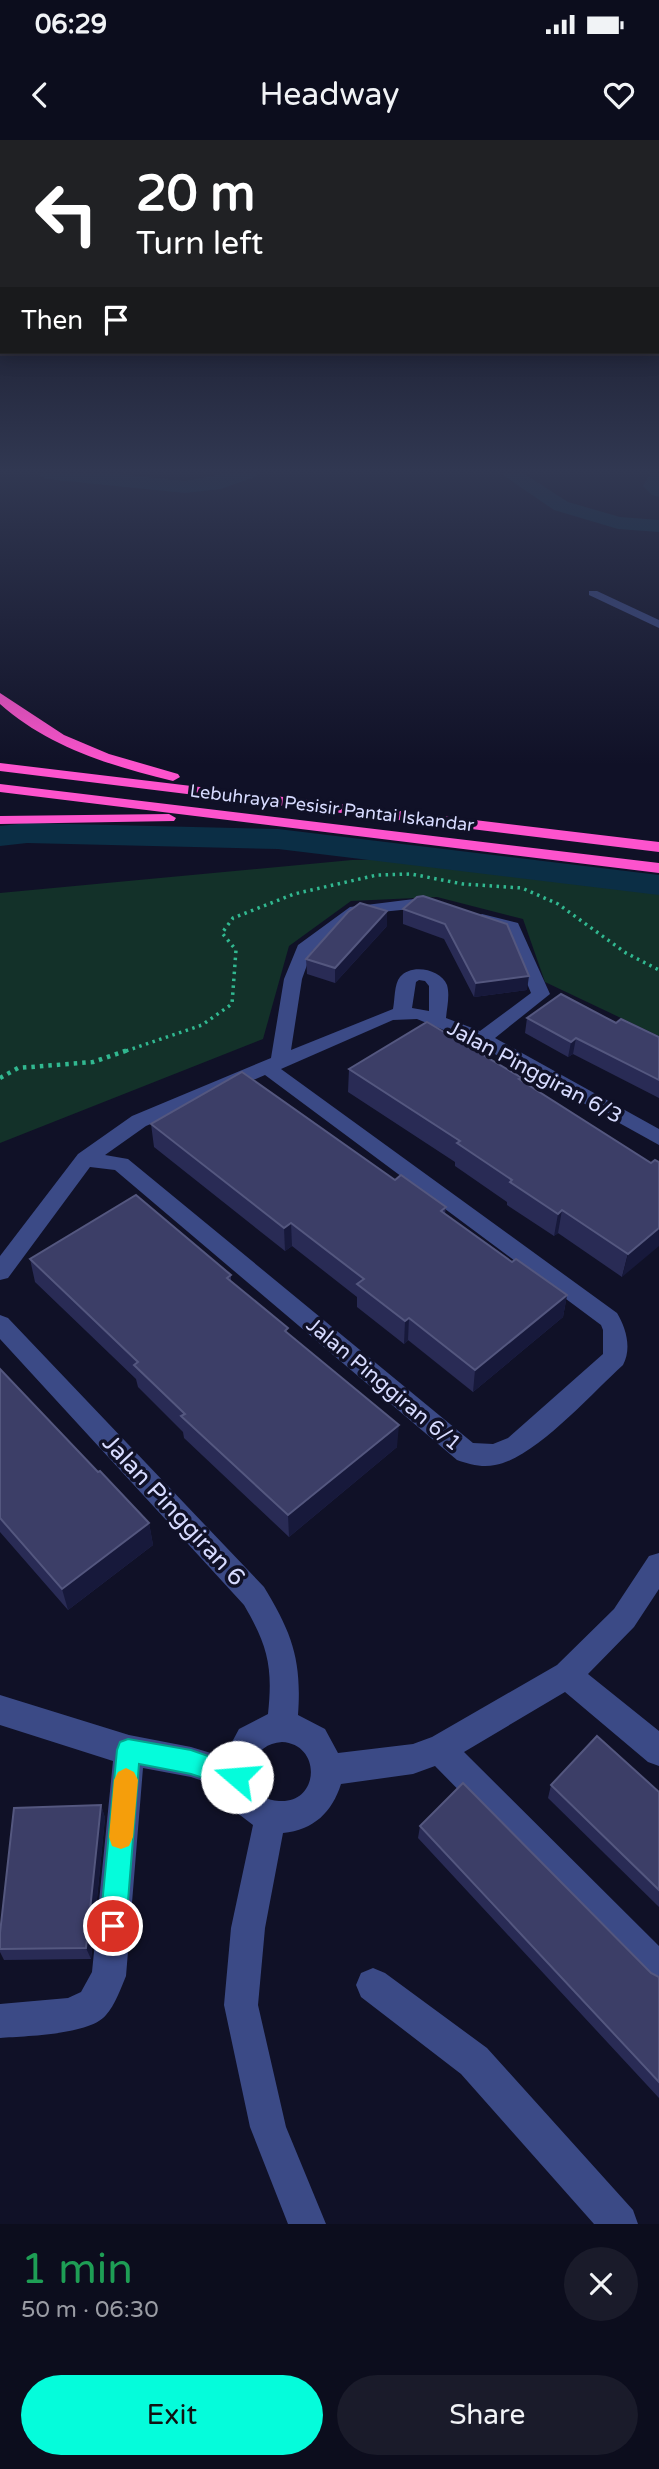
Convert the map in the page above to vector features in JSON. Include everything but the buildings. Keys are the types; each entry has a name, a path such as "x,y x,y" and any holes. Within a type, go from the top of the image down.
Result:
{"highway":[{"path":"0,697 33,724 74,745 127,764 239,796"},
{"name":"Lebuhraya Pesisir Pantai Iskandar","path":"0,766 659,847"},
{"name":"Lebuhraya Pesisir Pantai Iskandar","path":"0,788 659,868"},
{"path":"0,820 165,819 227,814"}],"street":[{"path":"593,593 659,624"},
{"path":"274,1065 293,979 304,949 356,910 422,903 512,927 541,993 482,1039"},
{"name":"Jalan Pinggiran 6/3","path":"437,1020 439,984 427,975 412,976 407,980 396,1013 419,1013 482,1039 659,1138"},
{"path":"0,1272 85,1159 139,1121 396,1013"},
{"name":"Jalan Pinggiran 6/1","path":"85,1159 121,1164 457,1447 485,1457 502,1455 517,1446 615,1358 615,1330 609,1319 274,1065"},
{"name":"Jalan Pinggiran 6/3","path":"633,1124 659,1149"},
{"name":"Jalan Pinggiran 6","path":"0,1324 254,1595 276,1632 286,1682 282,1726"},
{"path":"327,1770 413,1759 440,1749 568,1675 624,1618 659,1565"},
{"path":"568,1675 659,1751"},
{"path":"0,1710 128,1750 191,1762 237,1777"},
{"path":"282,1726 296,1728 318,1744 325,1756 327,1770 320,1797 310,1808 284,1818 270,1817 257,1811 247,1802 237,1777 241,1752 249,1741 259,1733 282,1726"},
{"path":"440,1749 659,1970"},
{"path":"0,2021 68,2015 93,2005 109,1976 128,1750"},
{"path":"270,1817 248,1928 242,2005 268,2127 307,2224"},
{"path":"373,1985 474,2062 619,2224"}],"green space":[{"path":"402,859 659,889 659,1036 545,982 523,919 437,897 351,901 289,946 263,1039 0,1143 0,893 352,860"}],"waterway":[{"path":"0,836 27,833 278,839 659,885"}],"slow traffic":[{"path":"121,1837 126,1780"}],"route":[{"path":"113,1926 128,1750 191,1762 237,1777"}]}
